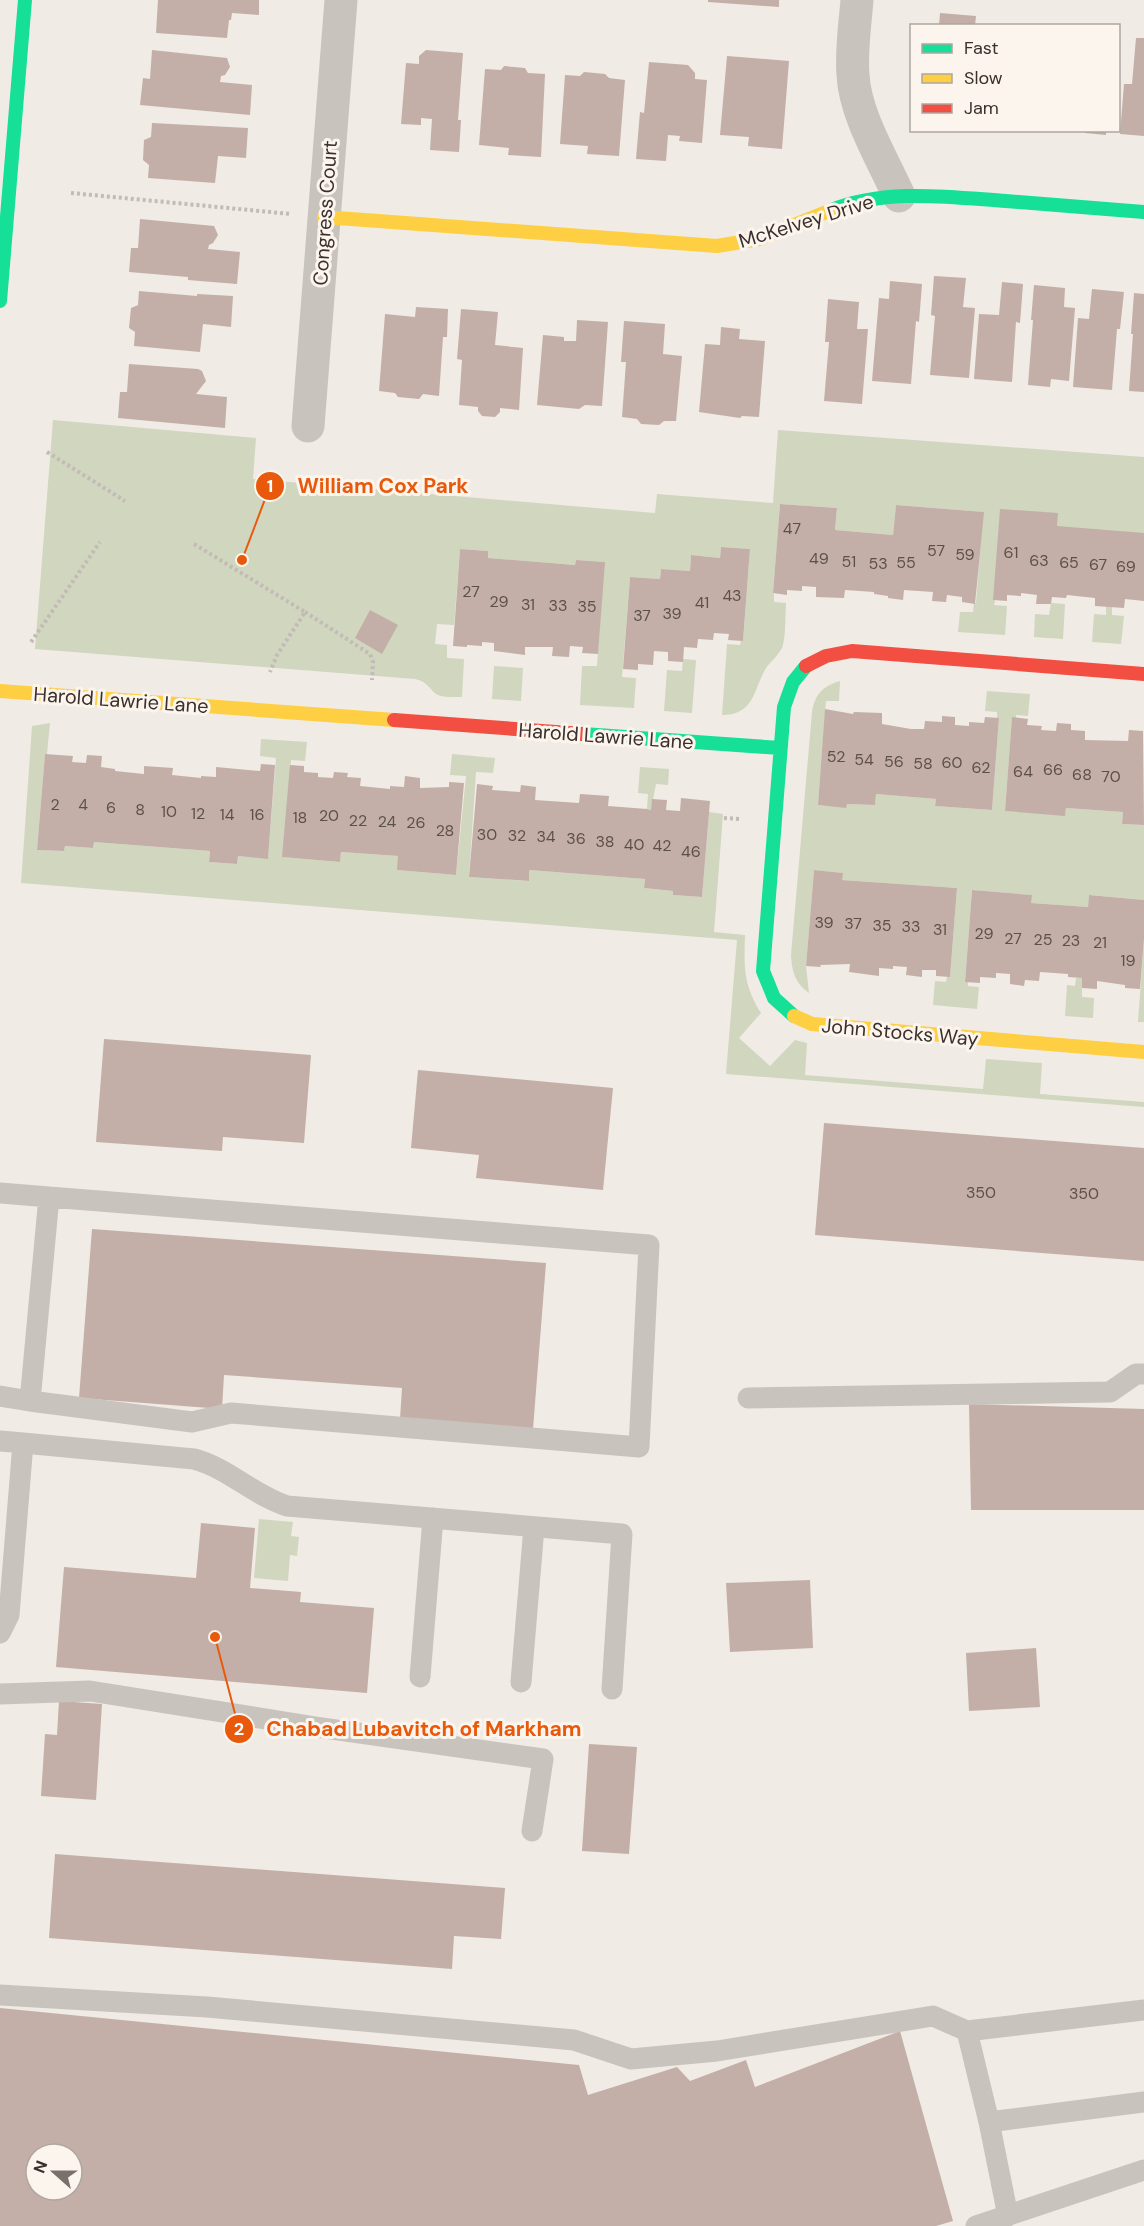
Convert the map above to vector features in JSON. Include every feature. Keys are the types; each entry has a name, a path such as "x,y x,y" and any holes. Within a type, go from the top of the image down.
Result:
{"street":[{"path":"0,301 26,0"},
{"name":"Congress Court","path":"308,426 341,0"},
{"path":"857,0 853,54 856,97 899,196"},
{"name":"McKelvey Drive","path":"324,217 717,246 759,239 843,205 879,197 939,196 1144,212"},
{"path":"780,748 784,707 789,688 802,669 831,653 863,651 1144,674"},
{"name":"Harold Lawrie Lane","path":"0,691 780,748"},
{"name":"John Stocks Way","path":"780,748 763,971 771,996 779,1007 800,1020 824,1026 1144,1052"}],"lane":[{"path":"0,1193 649,1245 639,1447 231,1413 192,1422 0,1396"},
{"path":"30,1401 49,1197"},
{"path":"748,1398 1110,1392 1136,1374 1144,1374"},
{"path":"0,1441 194,1459 220,1469 255,1492 287,1506 622,1534 612,1689"},
{"path":"0,1633 5,1628 9,1615 23,1443"},
{"path":"420,1677 433,1518"},
{"path":"521,1682 534,1527"},
{"path":"0,1694 90,1691 316,1727 543,1759 532,1831"},
{"path":"0,1995 207,2007 574,2040 631,2059 717,2051 933,2016 967,2031 1144,2010"},
{"path":"967,2031 1008,2216"},
{"path":"989,2122 1144,2102"},
{"path":"976,2226 1144,2170"}],"path":[{"path":"70,193 324,217"},
{"path":"46,452 125,501"},
{"path":"32,642 100,542"},
{"path":"194,544 370,654 373,662 372,680"},
{"path":"270,672 277,655 304,612"}],"green space":[{"path":"53,420 256,438 253,479 655,513 657,494 773,503 778,430 1144,457 1144,533 995,600 994,605 1007,606 1005,635 958,632 960,612 973,612 974,603 976,603 983,512 896,505 893,535 835,530 837,508 780,504 773,593 774,602 786,603 783,645 766,668 747,706 733,714 722,715 727,644 740,645 743,641 750,549 721,547 720,558 691,555 690,571 661,569 660,579 630,577 622,677 636,678 634,708 580,705 582,666 597,666 604,562 576,560 575,565 488,558 488,551 460,549 454,625 437,624 435,644 447,645 447,658 464,659 462,697 445,697 436,694 424,683 415,679 35,649"},
{"path":"1051,603 1065,604 1063,639 1034,637 1035,614 1049,615"},
{"path":"1106,607 1112,607 1112,615 1124,616 1121,644 1092,642 1094,614 1106,615"},
{"path":"683,659 696,660 692,713 664,711 667,670 682,671"},
{"path":"494,666 523,668 521,701 492,699"},
{"path":"840,681 839,701 826,701 818,805 846,807 847,804 875,805 876,794 936,799 935,806 992,810 999,718 997,718 997,712 985,711 987,691 1030,694 1028,716 1016,715 1016,718 1012,718 1005,811 1065,815 1066,808 1123,812 1122,824 1144,825 1144,900 1089,895 1088,907 1031,903 1031,895 972,890 965,981 968,982 968,986 979,987 977,1009 933,1005 935,981 946,982 947,976 950,977 957,888 842,880 842,873 814,870 806,966 809,993 795,977 791,955 812,712 815,700 821,692 829,685"},
{"path":"50,723 47,754 45,754 37,850 64,851 65,846 93,848 94,842 210,851 209,862 237,864 238,856 268,858 276,758 260,756 261,739 307,742 305,761 291,760 283,857 340,862 341,852 398,856 398,870 456,875 466,776 450,775 452,754 495,758 493,773 476,772 469,877 528,881 529,870 645,879 644,888 673,891 673,895 702,897 709,812 723,814 714,932 745,935 746,975 751,993 761,1013 739,1038 770,1066 795,1040 807,1043 805,1075 983,1089 986,1059 1042,1063 1040,1094 1144,1102 1144,1107 726,1074 737,940 21,883 32,726"},
{"path":"640,767 669,769 668,785 656,784 651,810 647,809 648,794 638,793"},
{"path":"1144,939 1144,1022 1138,1022"},
{"path":"1076,978 1082,978 1082,997 1094,998 1093,1018 1065,1016 1067,985 1075,986"},
{"path":"259,1519 293,1522 291,1536 299,1537 297,1556 290,1555 288,1581 254,1578"}],"building":[{"path":"158,0 259,0 259,15 232,13 227,38 156,33"},
{"path":"708,0 779,0 779,7 708,2"},
{"path":"940,13 976,16 975,24 939,24"},
{"path":"1136,38 1144,38 1144,136 1120,134 1124,84 1132,84"},
{"path":"152,50 227,58 230,67 225,75 221,76 220,82 252,85 250,115 140,105 143,78 150,79"},
{"path":"426,50 463,53 458,120 461,120 459,152 430,150 432,119 421,118 421,125 401,124 406,63 419,64 419,56"},
{"path":"727,56 789,61 782,149 748,146 749,137 720,135"},
{"path":"649,62 688,65 695,73 695,79 707,80 702,143 679,141 680,136 668,135 666,161 636,159 640,112 644,113"},
{"path":"504,66 525,68 528,73 545,74 541,157 508,155 509,148 479,145 485,69 501,70"},
{"path":"584,72 605,74 609,78 625,80 619,156 587,154 588,146 560,144 565,75 580,76"},
{"path":"152,123 248,128 246,158 218,156 215,183 148,178 149,165 143,160 144,140 151,137"},
{"path":"1106,132 1106,135 1085,133"},
{"path":"140,219 214,226 218,235 208,249 240,252 237,284 129,272 131,248 138,248"},
{"path":"934,276 966,278 963,307 975,308 969,378 930,375 935,316 931,315"},
{"path":"890,281 922,284 919,322 916,321 911,384 872,381 879,298 889,299"},
{"path":"1002,282 1023,284 1020,323 1016,322 1012,382 974,379 979,314 999,315"},
{"path":"1034,285 1065,288 1064,307 1075,308 1069,381 1051,379 1050,387 1028,385"},
{"path":"1092,289 1124,292 1120,329 1117,329 1112,390 1073,387 1078,318 1089,319"},
{"path":"139,291 197,296 197,294 233,296 231,327 203,324 200,352 134,346 135,332 129,328 131,308 138,305"},
{"path":"1134,293 1144,294 1144,392 1129,391"},
{"path":"828,299 859,302 857,329 868,329 862,404 824,401 829,342 825,342"},
{"path":"416,307 448,309 447,337 443,337 439,396 423,394 419,399 398,397 395,393 379,391 385,314 415,317"},
{"path":"461,309 498,312 495,345 523,348 519,410 500,408 500,412 495,417 482,416 478,407 459,405 462,360 457,359"},
{"path":"577,320 608,322 602,406 585,405 579,409 537,405 543,335 564,337 564,341 576,341"},
{"path":"624,321 665,324 663,354 682,356 676,421 664,421 659,425 641,424 637,419 622,417 626,362 621,362"},
{"path":"721,327 740,329 739,339 765,341 759,417 742,416 740,418 699,412 705,344 720,345"},
{"path":"129,364 202,371 206,381 196,394 227,397 225,428 118,418 120,392 127,392"},
{"path":"780,504 837,508 835,530 893,535 896,505 984,512 975,604 962,602 962,597 947,595 946,602 932,601 933,592 904,590 903,600 888,598 888,596 874,594 874,592 845,590 844,598 816,597 816,587 802,586 802,591 787,590 787,595 773,593"},
{"path":"1000,509 1058,513 1057,526 1144,533 1144,601 1125,599 1124,608 1095,606 1095,598 1067,595 1066,598 1052,597 1051,604 1036,604 1037,595 1021,593 1021,596 1007,595 1007,601 993,600"},
{"path":"721,547 750,549 743,641 728,640 729,634 714,633 713,640 698,639 697,648 684,647 683,662 668,661 668,652 654,651 653,665 638,664 638,670 623,669 630,577 660,579 661,569 690,571 691,555 720,558"},
{"path":"460,549 488,551 488,558 575,565 576,560 605,562 598,654 582,653 583,647 570,646 569,657 552,656 553,647 525,647 525,655 494,651 494,643 482,642 482,646 453,646"},
{"path":"370,610 398,625 382,654 355,638"},
{"path":"825,709 853,714 854,712 882,713 882,724 911,729 924,729 925,721 942,722 942,716 955,717 955,725 969,726 969,722 984,723 985,717 999,718 992,810 935,806 936,799 876,794 875,805 847,804 846,808 818,805"},
{"path":"1012,717 1028,719 1027,725 1042,726 1041,730 1056,731 1057,723 1071,724 1071,730 1085,731 1085,740 1128,741 1129,730 1143,731 1144,825 1122,824 1123,812 1066,808 1065,816 1005,811"},
{"path":"45,754 73,756 72,762 86,763 87,755 102,756 101,767 115,769 115,771 144,774 144,766 173,768 172,775 201,778 201,776 216,777 216,767 260,771 261,764 275,765 268,859 238,856 237,864 209,862 210,851 94,842 93,848 65,846 64,851 37,850"},
{"path":"290,765 304,766 304,772 318,773 318,777 333,778 334,772 348,773 347,777 361,778 360,786 390,789 390,786 404,787 405,776 420,778 420,788 449,787 449,782 464,783 456,875 397,870 398,856 341,852 340,862 282,857"},
{"path":"477,784 493,786 492,790 520,792 521,785 536,787 535,800 579,803 580,794 609,796 608,806 651,810 652,799 667,800 666,810 680,811 681,798 710,801 702,897 673,895 673,891 644,888 645,879 529,870 529,881 469,877"},
{"path":"814,870 843,873 842,880 957,888 950,977 936,976 936,970 922,970 922,977 906,975 907,967 879,968 879,976 849,972 850,964 806,966"},
{"path":"972,890 1032,895 1031,903 1088,907 1089,895 1144,900 1140,989 1097,981 1097,989 1082,988 1082,978 1068,977 1068,974 1040,972 1039,981 1025,980 1024,986 1010,984 1010,974 996,973 996,978 980,977 980,983 965,982"},
{"path":"104,1039 311,1055 304,1143 223,1137 222,1151 96,1142"},
{"path":"418,1070 613,1088 603,1190 476,1178 479,1155 411,1148"},
{"path":"824,1123 1144,1148 1144,1261 815,1235"},
{"path":"92,1229 546,1263 533,1429 400,1419 402,1388 224,1375 222,1409 79,1398"},
{"path":"969,1404 1144,1409 1144,1510 971,1510"},
{"path":"201,1523 255,1528 250,1588 301,1592 300,1602 374,1608 367,1693 56,1667 64,1567 196,1578"},
{"path":"810,1580 813,1648 730,1652 726,1583"},
{"path":"1036,1648 1040,1707 969,1711 966,1653"},
{"path":"59,1701 102,1704 96,1800 41,1796 45,1734 57,1735"},
{"path":"589,1744 637,1747 629,1854 582,1851"},
{"path":"55,1854 505,1888 501,1939 454,1936 452,1969 49,1938"},
{"path":"0,2008 579,2065 588,2095 677,2067 690,2081 746,2060 755,2087 900,2031 953,2221 936,2226 0,2226"}],"traffic: fast":[{"path":"0,301 25,0"},
{"path":"829,211 872,199 917,196 1144,212"},
{"path":"794,1016 774,998 763,971 784,707 793,682 806,666"},
{"path":"583,734 780,748"}],"traffic: slow":[{"path":"324,217 717,246 759,239 829,211"},
{"path":"0,691 394,720"},
{"path":"794,1016 812,1024 1144,1052"}],"traffic: jam":[{"path":"806,666 826,656 852,651 1144,674"},
{"path":"394,720 583,734"}],"place":[{"name":"William Cox Park","path":"242,560"},
{"name":"Chabad Lubavitch of Markham","path":"215,1637"}]}
